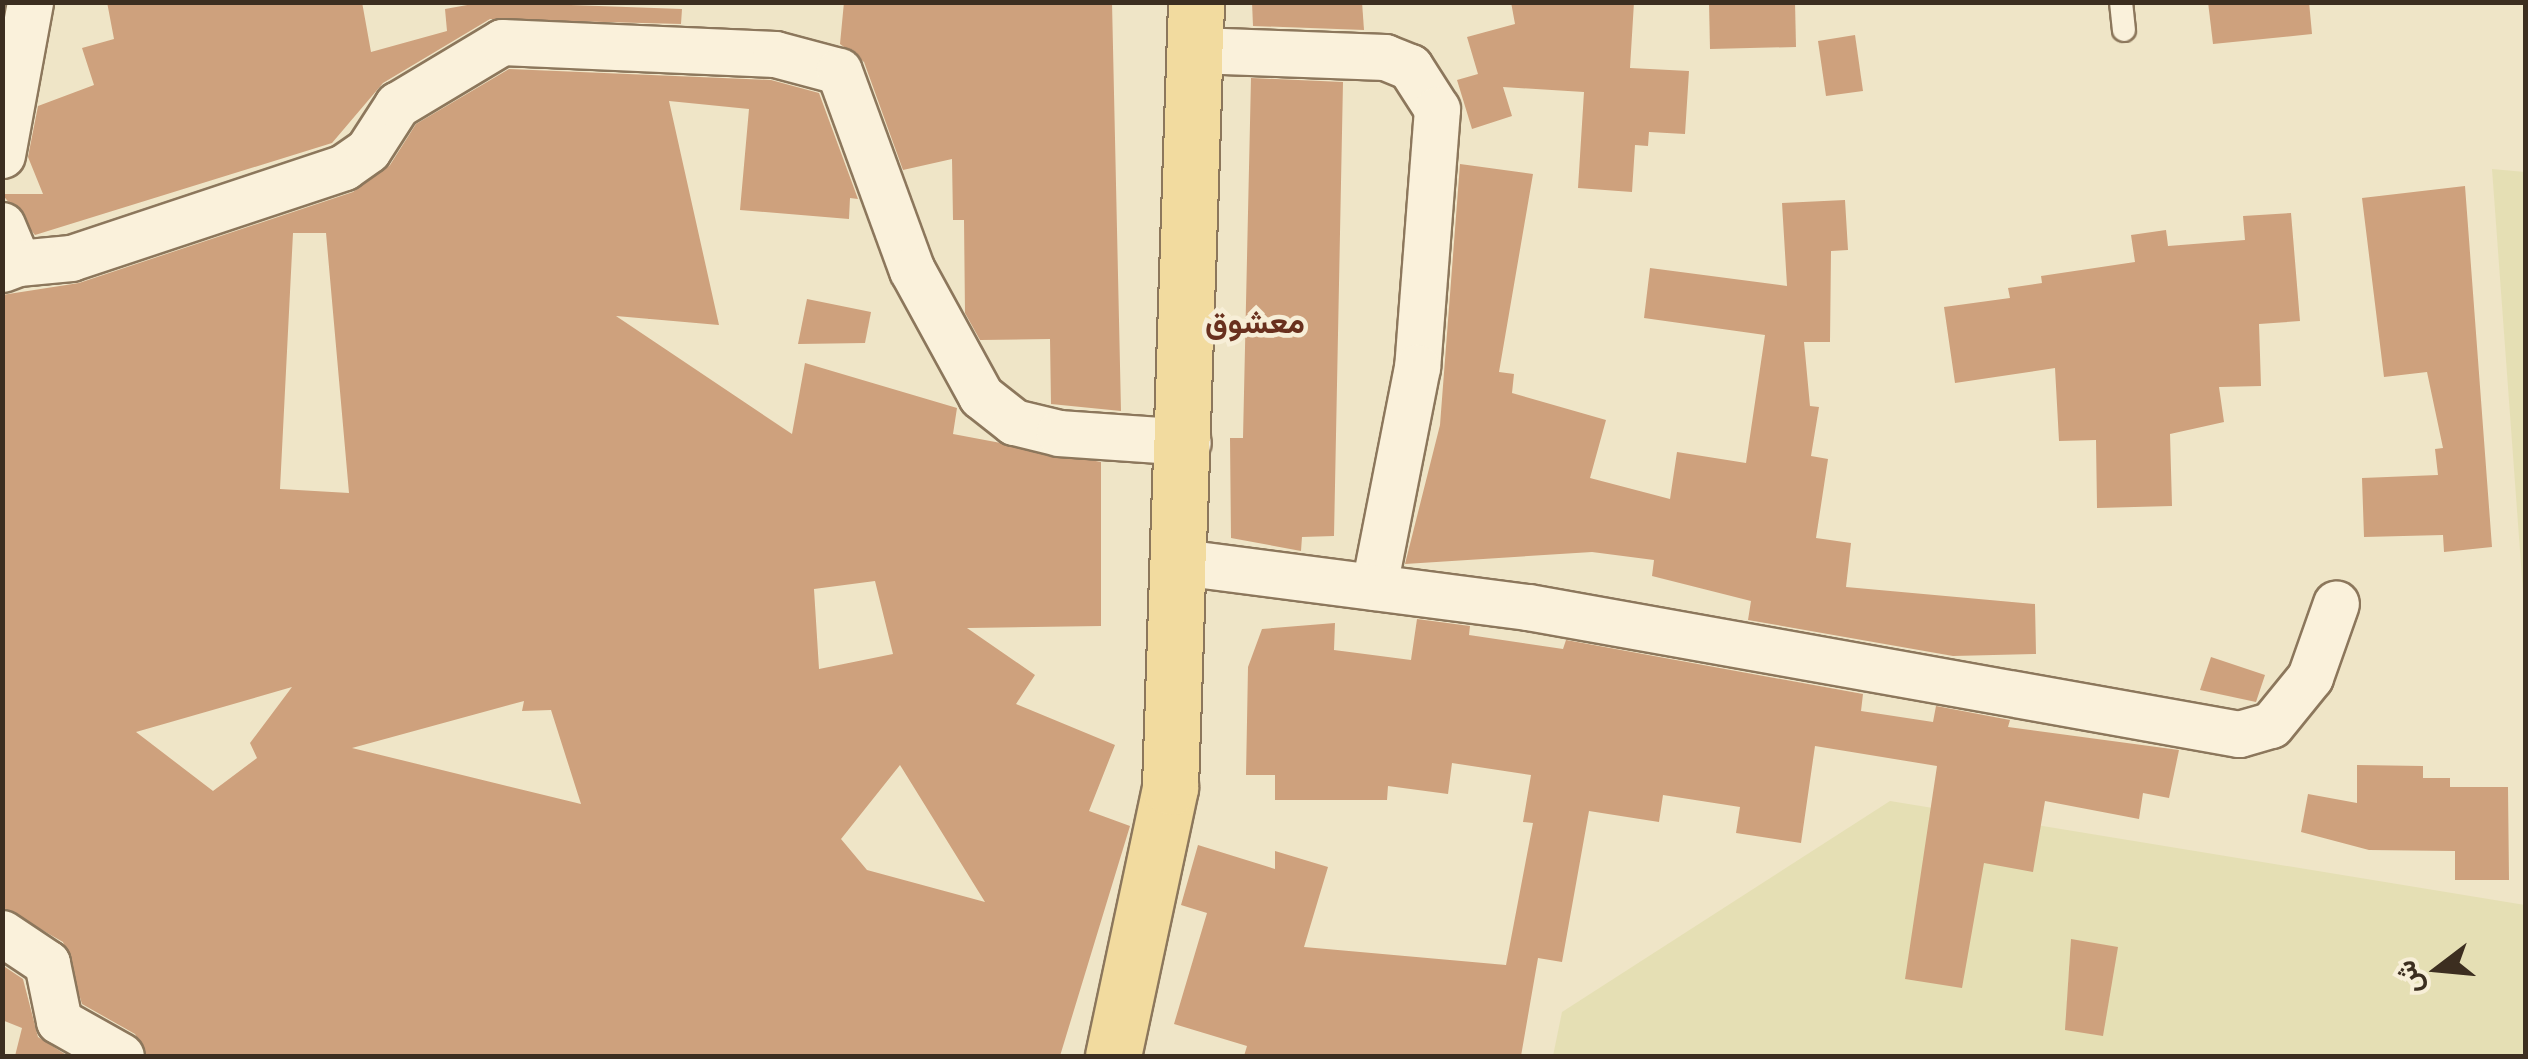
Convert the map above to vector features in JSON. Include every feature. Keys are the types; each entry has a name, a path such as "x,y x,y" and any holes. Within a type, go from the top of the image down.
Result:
{"main road":[{"path":"1113,1056 1170,787 1188,442 1196,26"}],"street":[{"path":"2,155 30,2"},
{"path":"1196,26 1385,57 1410,67 1437,110 1417,367 1374,587"},
{"path":"8,252 71,258 344,166 368,150 397,105 502,42 775,54 839,71 912,270 981,396 1014,422 1059,434 1188,442"},
{"path":"1182,562 1374,587 2239,734 2271,725 2310,678 2336,603"},
{"path":"2,933 46,963 60,1021 121,1056"}],"lane":[{"path":"2121,2 2124,30"}],"shaded area":[{"path":"2492,169 2525,172 2525,619"},
{"path":"1890,801 2525,905 2525,1056 1553,1056 1562,1012"}],"building":[{"path":"107,2 362,2 371,52 447,31 445,9 484,2 682,9 681,24 490,19 383,83 332,143 35,235 2,194 43,194 28,157 38,106 94,85 82,48 114,39"},
{"path":"844,2 1112,2 1121,411 1051,404 1050,339 980,340 965,313 964,220 953,220 952,159 903,170 864,62 840,44"},
{"path":"1252,2 1362,2 1364,30 1253,26"},
{"path":"1511,2 1634,2 1630,68 1689,71 1685,134 1649,132 1648,146 1635,145 1632,192 1578,188 1584,92 1503,87 1512,116 1472,129 1457,80 1478,74 1467,37 1515,24"},
{"path":"1709,2 1795,2 1796,47 1710,49"},
{"path":"2208,2 2309,2 2312,34 2213,44"},
{"path":"1855,35 1863,91 1826,96 1818,41"},
{"path":"509,69 771,80 819,93 858,199 850,198 849,219 740,210 749,109 669,101 719,325 616,316 792,434 805,363 957,408 953,434 1101,462 1101,626 967,628 1035,675 1016,704 1115,745 1089,811 1130,826 1060,1056 147,1056 135,1034 82,1004 63,942 2,907 2,295 79,283 353,192 390,165 416,124","holes":["293,233 326,233 349,493 280,489","875,581 893,654 819,669 814,589","292,687 250,743 257,758 213,791 136,732","524,701 522,711 551,710 581,804 352,748","900,765 985,902 867,870 841,839"]},
{"path":"1251,78 1343,82 1334,536 1302,537 1301,551 1231,538 1230,438 1243,438"},
{"path":"1460,164 1533,174 1499,372 1514,374 1512,393 1606,420 1590,478 1670,499 1677,452 1746,463 1765,335 1644,318 1650,268 1787,286 1782,203 1845,200 1848,250 1831,251 1830,342 1804,342 1810,406 1819,407 1811,456 1828,459 1816,538 1851,543 1846,587 2035,604 2036,654 1953,656 1748,620 1751,601 1652,576 1654,560 1592,552 1405,564 1440,425"},
{"path":"2465,186 2492,547 2444,552 2443,535 2364,537 2362,478 2438,475 2435,449 2443,448 2427,372 2384,377 2362,198"},
{"path":"2291,213 2300,321 2259,324 2261,386 2219,387 2224,422 2170,434 2172,506 2097,508 2096,440 2059,441 2055,368 1955,383 1944,307 2010,298 2008,288 2042,283 2041,276 2135,262 2131,235 2166,230 2168,246 2245,240 2243,216"},
{"path":"807,299 871,312 865,343 798,344"},
{"path":"1417,619 1470,626 1469,635 1563,649 1566,640 1863,694 1861,711 1933,722 1936,706 2010,720 2008,727 2179,750 2169,798 2143,793 2139,819 2045,801 2033,872 1984,863 1962,988 1905,979 1937,766 1815,746 1801,843 1736,833 1740,807 1663,795 1659,822 1589,811 1562,962 1538,958 1521,1056 1244,1056 1247,1046 1174,1024 1207,913 1181,905 1198,845 1275,869 1275,851 1328,867 1304,947 1506,965 1533,823 1523,822 1531,775 1452,763 1448,794 1388,786 1387,800 1275,800 1275,775 1246,775 1248,667 1262,629 1335,623 1334,650 1411,660"},
{"path":"2211,657 2265,675 2256,702 2200,690"},
{"path":"2357,765 2423,766 2423,778 2450,778 2450,787 2508,787 2509,880 2455,880 2455,851 2369,850 2301,832 2308,794 2357,803"},
{"path":"2071,939 2118,947 2103,1036 2065,1030"},
{"path":"2,965 23,979 38,1037 68,1056 15,1056 22,1028 2,1020"}],"district":[{"name":"معشوق","path":"1255,322"}]}
